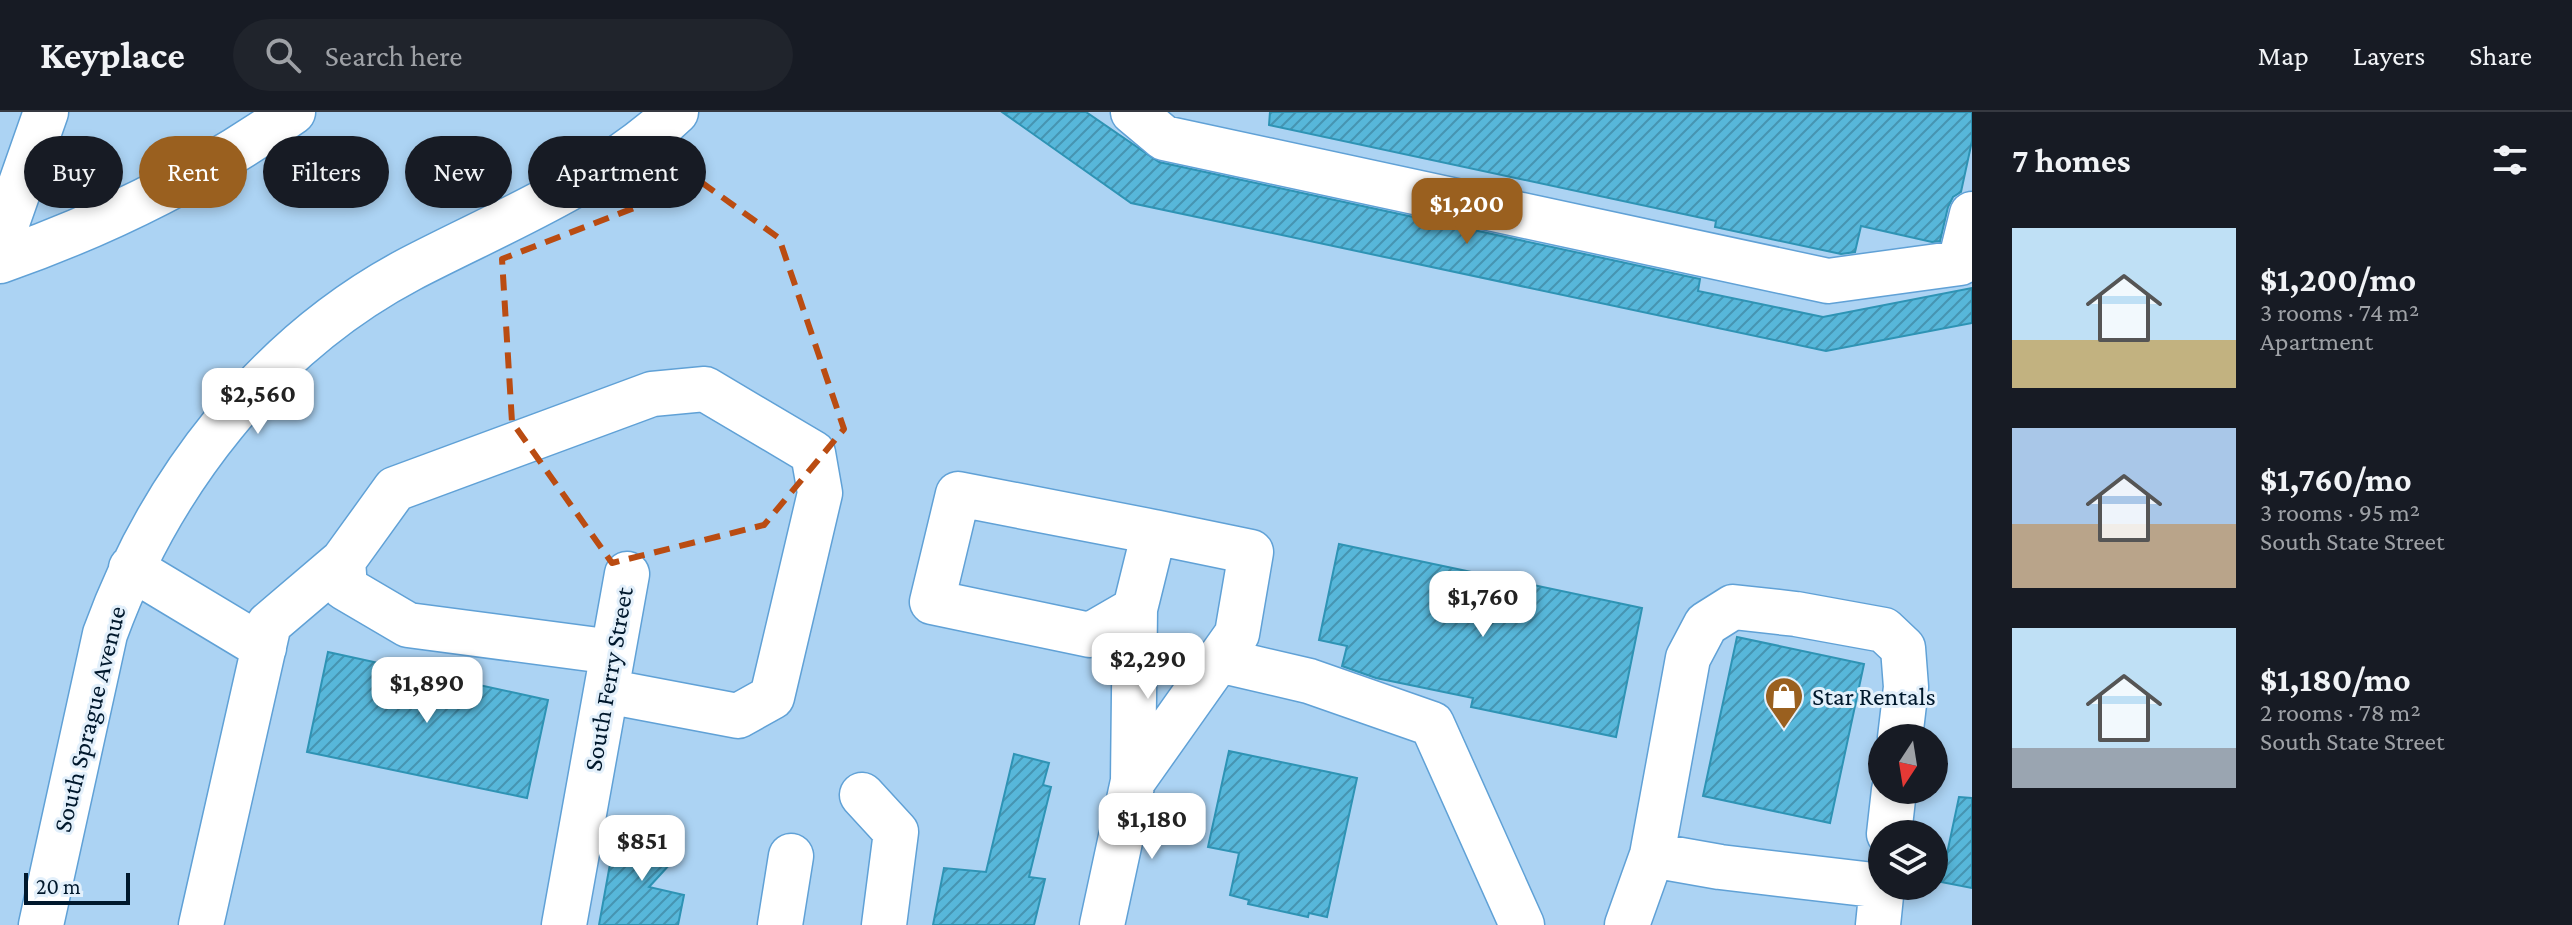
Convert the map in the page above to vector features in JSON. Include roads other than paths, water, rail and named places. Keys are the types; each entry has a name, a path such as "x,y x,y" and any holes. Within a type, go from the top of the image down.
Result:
{"main road":[{"path":"0,243 46,112"},
{"path":"0,261 98,222 171,187 256,139 293,112"},
{"name":"South Sprague Avenue","path":"41,925 105,634 131,568 171,497 229,417 306,341 354,303 407,271 622,156 676,112"},
{"path":"1133,112 1164,138 1828,281 1960,263 1972,214"},
{"path":"201,925 269,624 343,561 395,489 652,394 705,389 813,453 820,493 772,697 738,716 606,691 408,625 345,588 343,561"},
{"path":"1133,781 1237,634 1251,552 958,494 932,602 1090,635 1135,624"},
{"path":"1102,925 1133,781 1135,624 1154,532"},
{"path":"131,568 264,648"},
{"name":"South Ferry Street","path":"564,925 627,574"},
{"path":"1627,925 1652,855 1688,658 1706,624 1733,607 1796,614 1884,630 1903,648 1906,687 1902,724"},
{"path":"1219,660 1309,681 1432,724 1522,925"},
{"path":"862,795 896,832 884,925"},
{"path":"1652,855 1720,867 1868,884"},
{"path":"780,925 791,856"},
{"path":"1878,925 1881,900"}],"place":[{"name":"Star Rentals","path":"1784,730"}]}
